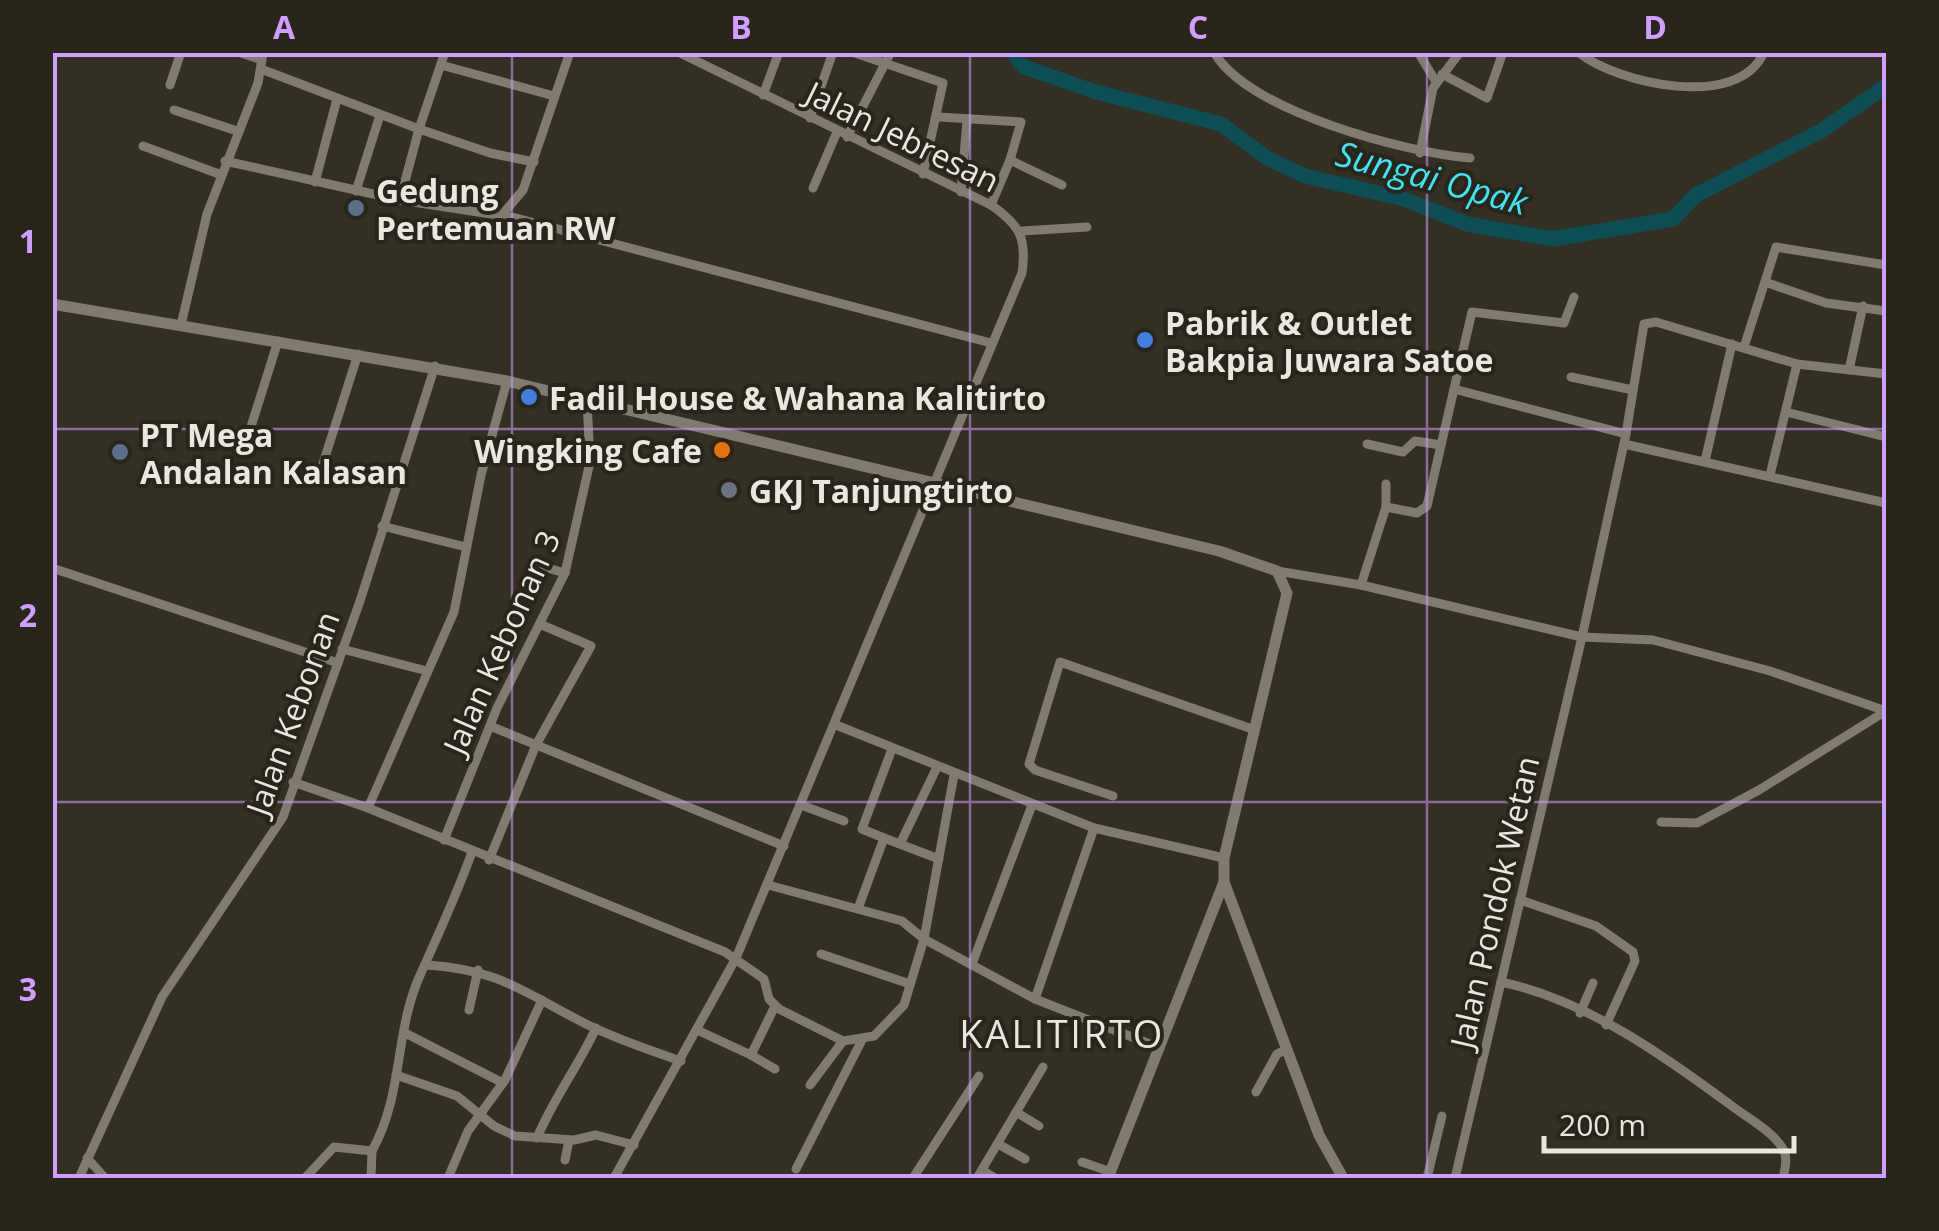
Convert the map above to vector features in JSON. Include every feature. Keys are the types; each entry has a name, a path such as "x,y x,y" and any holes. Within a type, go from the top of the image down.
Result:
{"street":[{"path":"170,84 181,52"},
{"path":"238,52 337,98 419,130 490,153 534,162"},
{"path":"400,200 445,52"},
{"path":"501,216 523,190 570,52"},
{"name":"Jalan Jebresan","path":"616,1177 736,958 1022,273 1022,231 992,206 678,52"},
{"path":"763,95 779,52"},
{"path":"810,118 834,52"},
{"path":"852,52 943,84 939,117 923,174"},
{"path":"813,188 891,52"},
{"path":"1214,52 1244,82 1365,139 1470,158"},
{"path":"1418,52 1439,78 1487,98 1503,52"},
{"path":"1421,151 1439,78 1460,52"},
{"path":"1578,52 1604,71 1687,87 1722,87 1745,78 1756,71 1764,52"},
{"path":"182,325 219,174 262,61"},
{"path":"441,65 554,96"},
{"path":"315,182 337,98"},
{"path":"174,110 237,131"},
{"path":"356,192 380,115"},
{"path":"939,117 1022,122 992,206"},
{"path":"961,192 968,120"},
{"path":"525,145 538,148"},
{"path":"143,146 219,174"},
{"path":"1010,160 1062,185"},
{"path":"225,161 356,192 501,216 991,343"},
{"path":"1022,231 1087,227"},
{"path":"1744,347 1770,254 1781,246 1886,265"},
{"path":"1765,282 1826,303 1886,311"},
{"path":"1386,507 1417,513 1424,509 1472,312 1564,323 1574,297"},
{"path":"52,304 507,381 1220,551 1277,571 1361,585 1582,637 1653,640 1708,652 1886,711"},
{"path":"1849,370 1864,306"},
{"name":"Jalan Pondok Wetan","path":"1455,1178 1582,637 1634,390 1642,329 1647,322 1732,344"},
{"path":"249,433 278,340"},
{"path":"1705,461 1732,344 1797,364 1886,374"},
{"path":"320,473 358,354"},
{"path":"1770,475 1797,364"},
{"name":"Jalan Kebonan","path":"79,1178 162,997 273,838 338,663 435,366"},
{"path":"1571,377 1634,390"},
{"path":"368,808 454,612 507,381"},
{"path":"1454,389 1705,461 1886,502"},
{"name":"Jalan Kebonan 3","path":"444,840 490,726 565,573 590,462 587,400"},
{"path":"1786,412 1886,437"},
{"path":"1367,444 1403,452 1415,441 1441,445"},
{"path":"1361,585 1386,507 1386,484"},
{"path":"382,526 466,548"},
{"path":"544,567 565,573"},
{"path":"52,568 338,663"},
{"path":"1082,1162 1109,1175 1224,882 1224,858 1287,593 1277,571"},
{"path":"488,860 536,745 591,646 542,625"},
{"path":"342,650 427,672"},
{"path":"1113,796 1036,770 1029,764 1060,662 1255,730"},
{"path":"1661,822 1697,822 1759,790 1886,711"},
{"path":"836,725 1094,828 1224,858"},
{"path":"490,726 784,846"},
{"path":"892,748 862,830 939,859"},
{"path":"900,844 937,767"},
{"path":"293,782 368,808 736,958 764,979 775,1006 844,1042 874,1036 896,1016 910,984 924,939 954,775"},
{"path":"801,805 844,821"},
{"path":"972,964 1032,805"},
{"path":"1035,999 1094,828"},
{"path":"859,906 884,838"},
{"path":"371,1178 372,1151 392,1111 396,1075 420,974 472,852"},
{"path":"1224,882 1319,1136 1343,1178"},
{"path":"768,884 859,906 902,922 924,939 1035,999 1160,1048"},
{"path":"1520,900 1596,926 1633,952 1635,961 1606,1026"},
{"path":"1216,904 1233,905"},
{"path":"820,954 910,984"},
{"path":"427,964 478,970 513,982 596,1028 680,1061"},
{"path":"469,1010 478,970"},
{"path":"1501,982 1547,994 1674,1062 1777,1141 1786,1158 1783,1178"},
{"path":"1580,1013 1592,983"},
{"path":"448,1178 468,1131 503,1083 542,1000"},
{"path":"750,1055 775,1006"},
{"path":"537,1138 548,1110 570,1082 596,1028"},
{"path":"697,1030 775,1069"},
{"path":"405,1033 503,1083"},
{"path":"796,1170 862,1040"},
{"path":"810,1086 844,1042"},
{"path":"1256,1092 1278,1054 1287,1049"},
{"path":"995,1178 979,1174 1043,1067"},
{"path":"396,1075 457,1096 504,1132 570,1140 596,1135 634,1144"},
{"path":"913,1178 979,1076"},
{"path":"1016,1112 1039,1126"},
{"path":"1426,1178 1442,1116"},
{"path":"566,1160 570,1140"},
{"path":"998,1144 1025,1159"},
{"path":"304,1178 334,1147 372,1151"},
{"path":"87,1158 105,1178"}],"waterway":[{"name":"Sungai Opak","path":"1012,52 1024,67 1096,92 1221,124 1267,158 1305,176 1404,199 1467,224 1553,239 1673,219 1696,195 1821,131 1886,86"}],"place":[{"name":"Gedung Pertemuan RW","path":"356,208"},
{"name":"Pabrik & Outlet Bakpia Juwara Satoe","path":"1145,340"},
{"name":"Fadil House & Wahana Kalitirto","path":"529,397"},
{"name":"Wingking Cafe","path":"722,450"},
{"name":"PT Mega Andalan Kalasan","path":"120,452"},
{"name":"GKJ Tanjungtirto","path":"729,490"}],"district":[{"name":"KALITIRTO","path":"1062,1033"}]}
